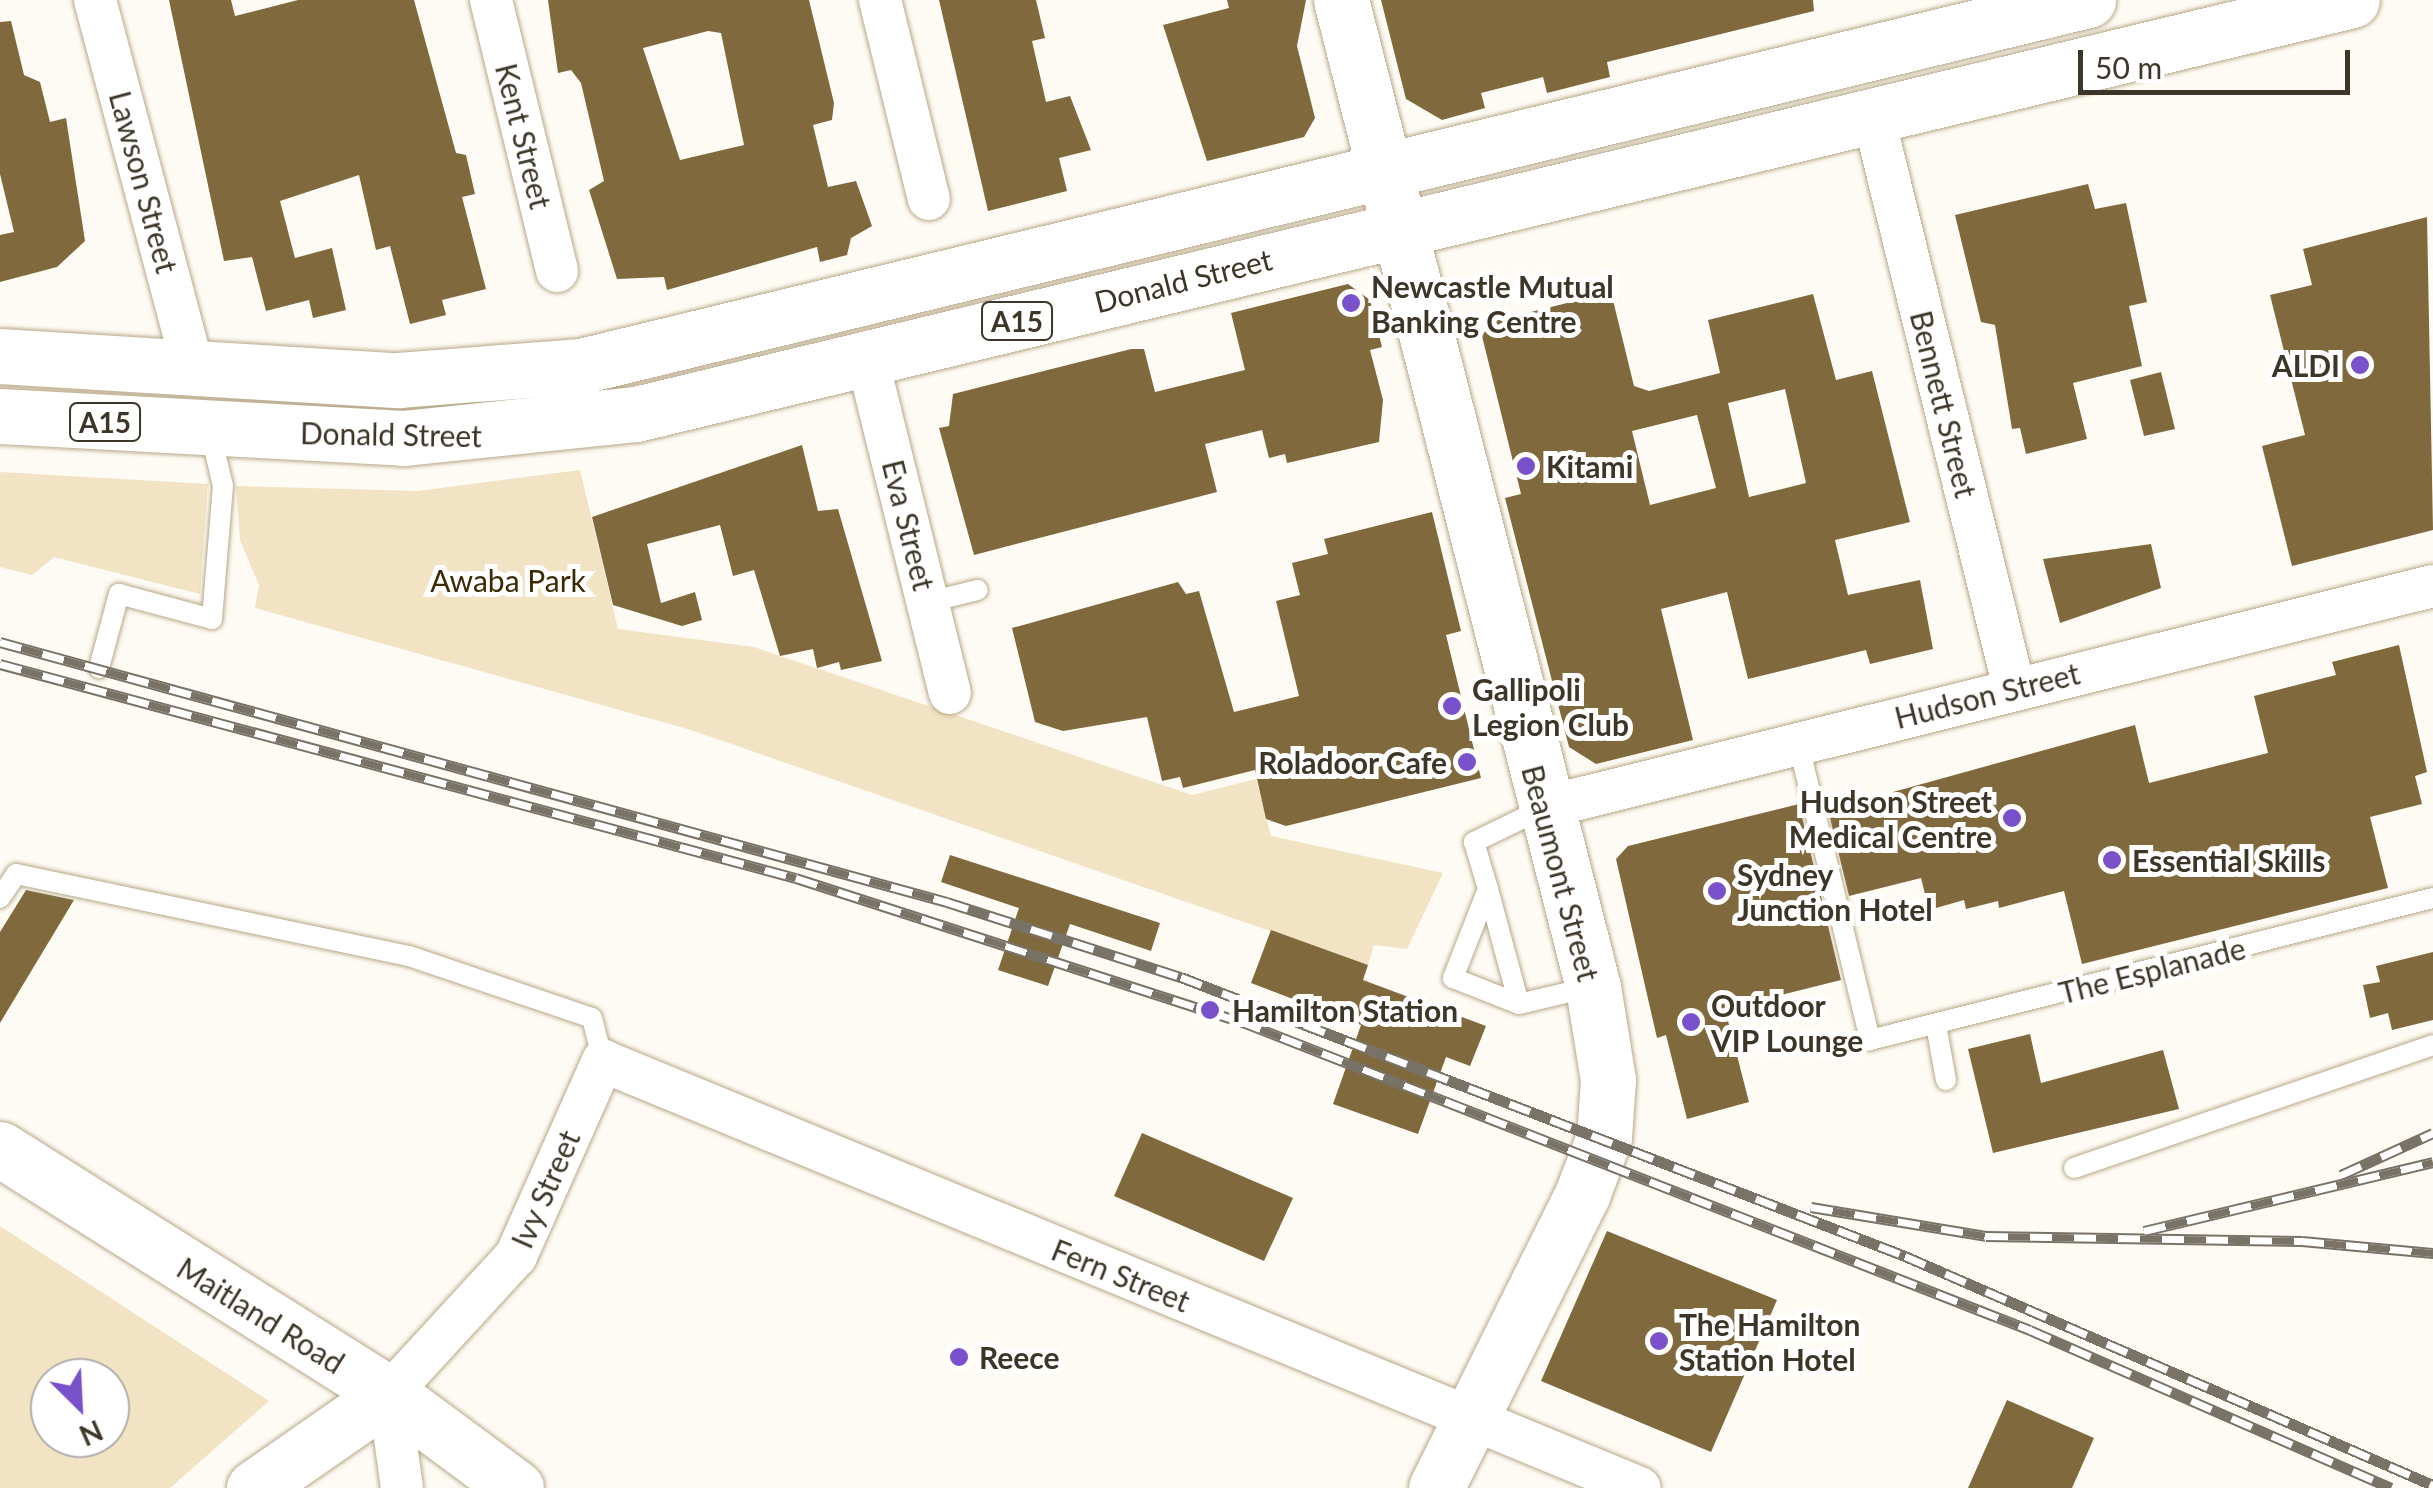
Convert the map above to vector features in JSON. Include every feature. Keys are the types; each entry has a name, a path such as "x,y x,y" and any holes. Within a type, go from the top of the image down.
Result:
{"main road":[{"name":"Beaumont Street","path":"1341,0 1542,808 1593,986 1608,1080 1604,1137 1436,1488"},
{"name":"Donald Street","path":"0,356 398,380 581,366 2088,0"},
{"name":"Donald Street","path":"0,416 210,429 501,435 636,414 1397,228 1874,119 2352,0"},
{"path":"192,365 210,429"},
{"name":"Maitland Road","path":"0,1149 389,1394 516,1488"},
{"path":"254,1488 389,1394"}],"street":[{"name":"Lawson Street","path":"95,0 192,365"},
{"name":"Kent Street","path":"491,0 558,271"},
{"path":"880,0 929,199"},
{"name":"Bennett Street","path":"1874,119 2014,688"},
{"name":"Eva Street","path":"867,358 950,693"},
{"name":"Hudson Street","path":"1542,808 2433,586"},
{"name":"Ivy Street","path":"389,1394 516,1256 603,1061"},
{"name":"Fern Street","path":"603,1061 1469,1413 1640,1488"},
{"path":"389,1394 402,1488"}],"lane":[{"path":"98,668 119,594 212,619 223,486 210,429"},
{"path":"929,602 978,590"},
{"name":"The Esplanade","path":"1798,742 1870,1040 2433,898"},
{"path":"1519,1004 1474,842 1542,808"},
{"path":"0,898 16,874 410,956 592,1018 603,1061"},
{"path":"1488,889 1453,978 1519,1004 1593,986"},
{"path":"1936,1024 1946,1080"},
{"path":"2074,1168 2433,1045"}],"green space":[{"name":"Awaba Park","path":"580,470 618,629 754,647 1192,795 1256,779 1271,836 1443,873 1407,949 1374,945 1368,965 691,730 255,608 259,585 240,540 236,486 418,491"},
{"path":"0,472 208,484 200,594 54,557 32,575 0,567"},
{"path":"0,1226 269,1401 170,1488 0,1488"}],"building":[{"path":"169,0 231,0 235,16 298,0 414,0 456,153 466,155 475,194 462,197 486,289 442,300 446,315 410,324 390,246 376,250 359,175 280,201 295,258 332,248 346,310 313,318 309,300 266,311 252,257 224,261"},
{"path":"548,0 809,0 834,103 832,120 813,125 828,187 856,181 872,226 851,238 847,255 820,262 817,247 667,290 664,277 617,279 589,190 604,181 581,83 571,70 558,73","holes":["708,31 721,33 744,145 680,160 643,48"]},
{"path":"939,0 1036,0 1045,38 1032,41 1046,102 1070,96 1091,150 1059,158 1067,191 988,211"},
{"path":"1227,0 1306,0 1297,46 1315,118 1304,137 1207,161 1163,25 1229,8"},
{"path":"1381,0 1813,0 1814,11 1607,62 1610,77 1547,93 1543,77 1481,93 1485,108 1442,120 1406,99"},
{"path":"11,21 24,75 40,82 50,122 66,118 85,241 57,267 0,282 0,235 14,232 0,174 0,22"},
{"path":"2088,184 2095,209 2126,203 2147,302 2129,306 2142,366 2073,383 2087,439 2026,454 2020,428 2012,429 1995,325 1981,322 1955,215"},
{"name":"ALDI","path":"2427,217 2433,530 2292,566 2262,446 2305,435 2270,295 2312,285 2303,249"},
{"path":"1348,284 1370,300 1382,347 1370,350 1383,400 1379,442 1287,463 1285,454 1269,458 1262,430 1205,444 1217,492 974,555 939,428 949,426 953,394 1131,349 1144,349 1155,392 1245,370 1231,313"},
{"path":"1611,292 1634,386 1649,391 1720,373 1708,320 1813,294 1836,380 1872,371 1910,522 1835,540 1848,595 1920,580 1933,649 1870,664 1866,650 1748,679 1727,592 1661,609 1693,740 1596,764 1569,747 1505,498 1521,494 1482,336 1491,322","holes":["1785,389 1806,483 1749,497 1728,403","1697,415 1716,488 1650,505 1632,431"]},
{"path":"2161,372 2175,429 2144,436 2130,380"},
{"path":"802,445 818,511 838,509 882,661 841,670 839,662 817,668 813,649 780,656 754,570 733,576 720,525 647,544 661,603 695,592 702,620 682,626 613,605 592,517"},
{"path":"1432,512 1461,631 1446,635 1481,778 1286,826 1266,819 1255,770 1183,788 1180,777 1162,781 1147,717 1063,731 1035,722 1012,628 1178,582 1186,594 1199,591 1234,712 1299,696 1276,601 1300,595 1292,563 1328,554 1324,539"},
{"path":"2151,544 2161,588 2060,623 2043,559"},
{"path":"2399,645 2427,772 2415,776 2422,804 2370,817 2388,888 2082,964 2064,891 1999,908 1998,901 1966,909 1964,900 1929,910 1921,878 1849,896 1828,810 2135,725 2149,783 2268,753 2254,696 2336,675 2332,662"},
{"name":"Sydney Junction Hotel","path":"1799,804 1841,980 1725,1009 1749,1102 1687,1119 1666,1035 1657,1038 1616,859 1628,846"},
{"path":"950,855 1160,923 1151,951 1070,924 1048,986 998,970 1019,908 941,882"},
{"path":"26,890 74,900 0,1023 0,932"},
{"path":"1271,930 1368,965 1363,980 1486,1026 1470,1066 1446,1057 1418,1134 1333,1104 1361,1025 1251,983"},
{"path":"2433,952 2433,1020 2392,1030 2388,1013 2370,1018 2363,985 2380,982 2376,966"},
{"path":"2030,1034 2041,1083 2163,1050 2179,1109 1993,1153 1968,1049"},
{"path":"1142,1133 1293,1198 1264,1261 1114,1196"},
{"name":"The Hamilton Station Hotel","path":"1607,1231 1777,1300 1711,1452 1541,1381"},
{"path":"2007,1400 2094,1438 2072,1488 1968,1488"}],"railway":[{"path":"0,642 947,902 1181,977 1905,1256 2433,1485"},
{"path":"0,664 796,878 1240,1021 2030,1330 2391,1488"},
{"path":"2341,1175 2433,1133"},
{"path":"2144,1231 2433,1162"},
{"path":"1811,1207 1986,1236 2302,1241 2433,1253"}],"place":[{"name":"Newcastle Mutual Banking Centre","path":"1351,303"},
{"name":"ALDI","path":"2360,365"},
{"name":"Kitami","path":"1526,466"},
{"name":"Gallipoli Legion Club","path":"1452,706"},
{"name":"Roladoor Cafe","path":"1467,762"},
{"name":"Hudson Street Medical Centre","path":"2012,818"},
{"name":"Essential Skills","path":"2112,860"},
{"name":"Sydney Junction Hotel","path":"1717,891"},
{"name":"Hamilton Station","path":"1210,1010"},
{"name":"Outdoor VIP Lounge","path":"1691,1022"},
{"name":"The Hamilton Station Hotel","path":"1659,1341"},
{"name":"Reece","path":"959,1357"}]}
